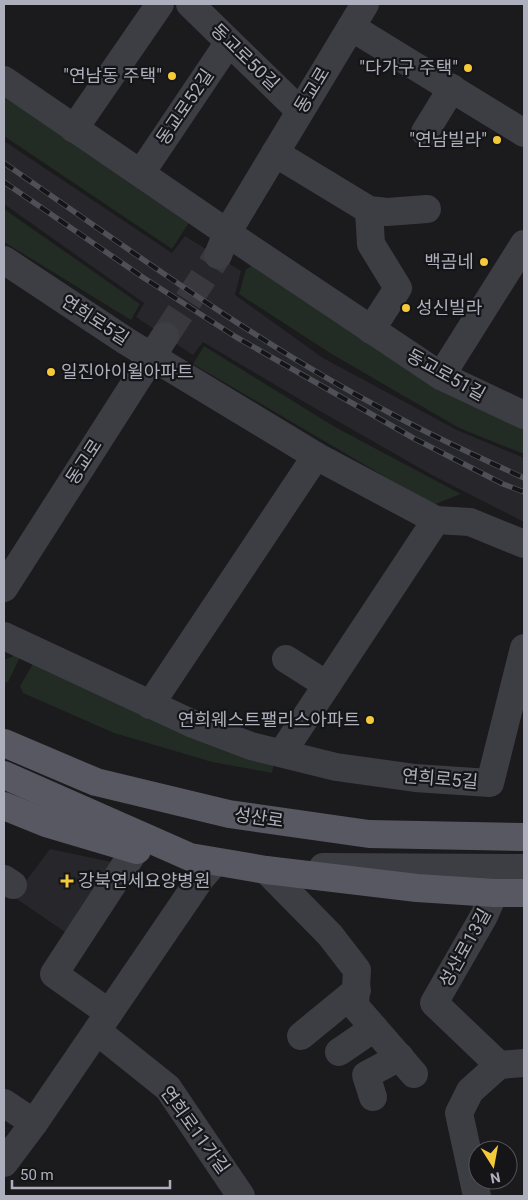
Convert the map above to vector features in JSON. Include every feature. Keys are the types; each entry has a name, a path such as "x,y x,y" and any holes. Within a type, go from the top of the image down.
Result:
{"main road":[{"name":"성산로","path":"4,743 96,782 229,814 369,834 524,837"},
{"path":"4,775 202,859"},
{"path":"4,806 46,823 134,850 254,868 417,888 524,893"}],"street":[{"path":"74,129 160,4"},
{"name":"동교로50길","path":"190,4 300,111"},
{"name":"동교로","path":"222,244 365,4"},
{"path":"351,27 524,133"},
{"name":"동교로52길","path":"141,173 229,42"},
{"path":"4,80 141,173 222,244"},
{"path":"426,132 452,88"},
{"path":"275,153 369,210 387,212 427,209"},
{"path":"369,210 371,244 398,288 371,330"},
{"name":"동교로51길","path":"222,244 371,330 441,376 524,416"},
{"path":"441,376 524,244"},
{"name":"연희로5길","path":"4,260 158,347 316,456 436,520 470,522 524,544"},
{"name":"동교로","path":"4,588 158,347"},
{"path":"150,705 316,456"},
{"path":"282,753 436,520"},
{"name":"연희로5길","path":"4,636 150,705 251,746 336,767 415,778 490,784 524,648"},
{"path":"286,659 327,685"},
{"name":"연희로11가길","path":"134,850 54,974 168,1088 241,1196"},
{"path":"4,1163 34,1123 196,886 202,859"},
{"path":"254,868 524,868"},
{"path":"254,868 330,935 358,970 355,1006 407,1066 366,1075 372,1097"},
{"name":"성산로13길","path":"477,1196 459,1113 470,1091 512,1064 434,1003 484,916 494,893"},
{"path":"301,1036 357,990"},
{"path":"339,1052 374,1028"},
{"path":"4,1103 34,1123"}],"shaded area":[{"path":"4,87 190,221 172,249 4,136"},
{"path":"4,141 172,253 185,236 241,271 235,295 323,358 457,430 524,458 524,522 432,475 203,342 193,355 136,317 144,303 4,204"},
{"path":"4,209 140,304 131,320 4,242"},
{"path":"264,259 524,418 524,454 459,428 330,353 239,294 246,269"},
{"path":"204,346 335,427 461,494 433,505 193,364"},
{"path":"16,655 20,657 8,682 4,683 4,660"},
{"path":"33,664 275,758 272,773 212,762 114,733 23,693 20,686"},
{"name":"강북연세요양병원","path":"50,849 121,864 68,934 14,897"}],"tunnel":[{"path":"165,336 218,255"}],"railway":[{"path":"4,163 192,293 289,355 405,421 524,478"},
{"path":"4,182 144,278 236,337 415,439 503,484 524,492"}],"place":[{"name":"\"다가구 주택\"","path":"468,68"},
{"name":"\"연남동 주택\"","path":"172,76"},
{"name":"\"연남빌라\"","path":"497,140"},
{"name":"백곰네","path":"484,262"},
{"name":"성신빌라","path":"406,308"},
{"name":"일진아이윌아파트","path":"51,372"},
{"name":"연희웨스트팰리스아파트","path":"370,720"},
{"name":"강북연세요양병원","path":"67,881"}]}
